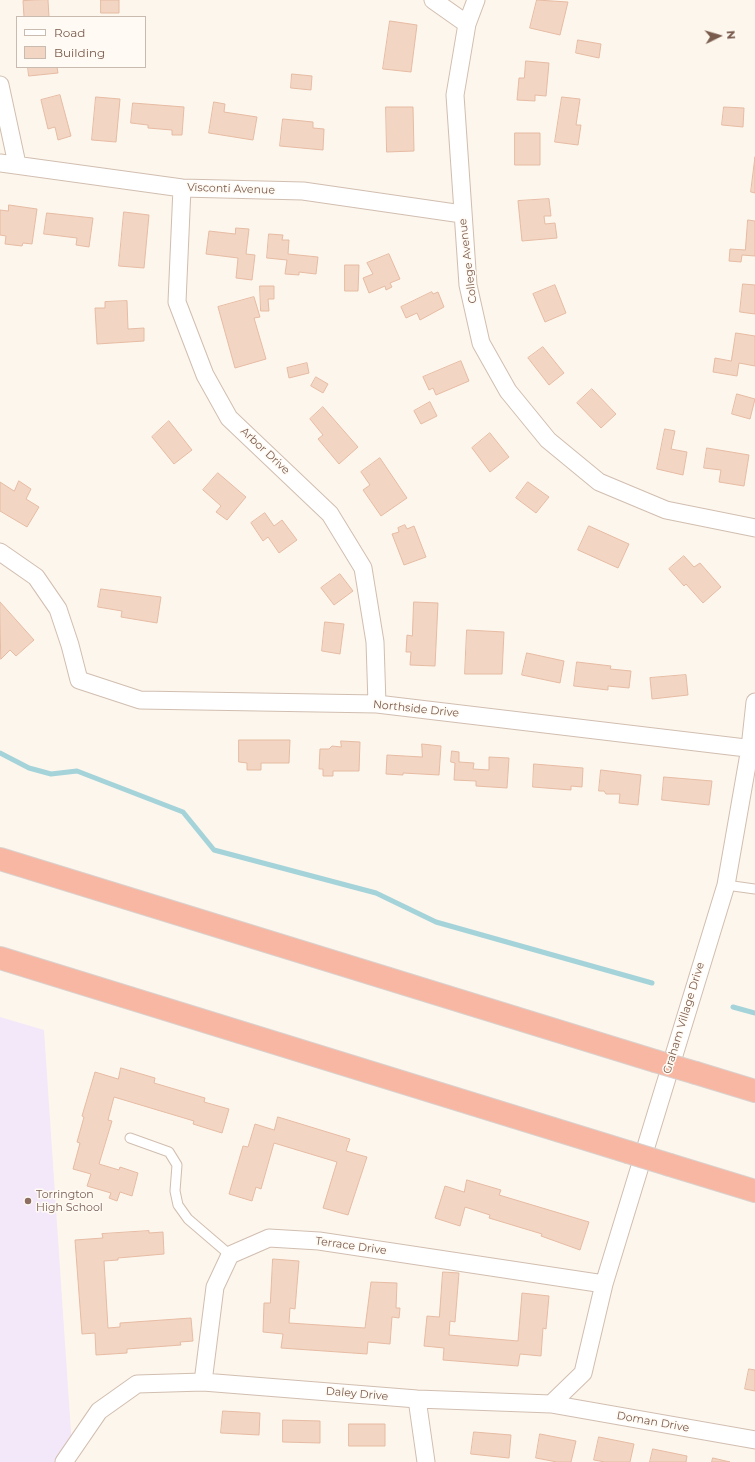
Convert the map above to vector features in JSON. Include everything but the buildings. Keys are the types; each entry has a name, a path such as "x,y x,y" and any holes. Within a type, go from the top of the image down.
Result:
{"highway":[{"path":"0,859 755,1091"},
{"path":"0,958 755,1191"}],"street":[{"path":"433,0 467,24"},
{"name":"College Avenue","path":"476,0 467,24 456,95 462,214 468,285 481,343 508,391 548,440 599,482 666,510 755,528"},
{"path":"0,85 17,164"},
{"name":"Visconti Avenue","path":"0,163 17,164 182,188 303,191 462,214"},
{"name":"Arbor Drive","path":"182,188 177,302 205,375 230,418 330,514 363,568 375,642 377,704"},
{"name":"Northside Drive","path":"0,552 36,577 58,609 70,645 79,680 140,700 377,704 753,748"},
{"name":"Graham Village Drive","path":"604,1284 726,885 753,748 755,702"},
{"name":"Terrace Drive","path":"230,1255 269,1238 319,1241 604,1284"},
{"path":"203,1382 215,1287 230,1255"},
{"path":"551,1404 583,1373 604,1284"},
{"name":"Daley Drive","path":"64,1462 99,1411 136,1384 203,1382 417,1399 551,1404"},
{"path":"417,1399 426,1462"},
{"name":"Doman Drive","path":"551,1404 755,1440"}],"lane":[{"path":"726,885 755,889"},
{"path":"130,1138 169,1152 177,1165 175,1191 178,1205 188,1219 230,1255"}],"shaded area":[{"name":"Torrington High School","path":"0,1017 44,1030 73,1462 0,1462"}],"waterway":[{"path":"0,753 29,768 51,774 77,771 183,812 214,850 376,893 436,922 652,983"},
{"path":"733,1007 755,1013"}],"place":[{"name":"Torrington High School","path":"28,1201"}]}
